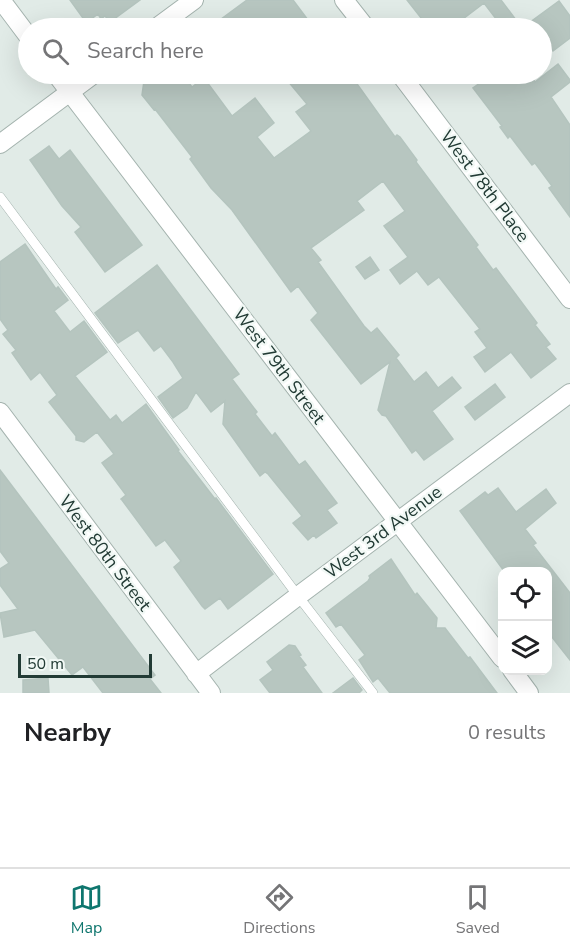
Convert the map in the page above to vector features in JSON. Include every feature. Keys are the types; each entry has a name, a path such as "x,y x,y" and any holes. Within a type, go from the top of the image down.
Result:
{"street":[{"path":"1,0 18,23"},
{"path":"170,18 194,0"},
{"path":"345,0 358,18"},
{"name":"West 79th Street","path":"64,84 498,653"},
{"path":"0,144 81,84"},
{"name":"West 78th Place","path":"408,84 570,299"},
{"name":"West 3rd Avenue","path":"196,674 570,393"},
{"name":"West 80th Street","path":"0,412 211,693"},
{"path":"516,675 529,693"}],"lane":[{"path":"0,197 373,693"}],"building":[{"path":"70,0 140,0 115,18 105,16 100,18 98,14 93,18 83,18"},
{"path":"247,0 293,0 306,18 223,18"},
{"path":"407,0 501,0 514,18 495,18 484,3 464,18 421,18"},
{"path":"559,1 570,16 570,38 553,51 552,18 536,18"},
{"path":"558,64 570,80 551,97 570,125 570,217 549,188 552,186 535,163 532,165 510,136 508,138 500,127 502,126 473,88 479,84 552,84 552,69"},
{"path":"144,84 190,84 192,87 196,84 208,84 232,116 255,98 274,123 257,137 274,158 311,131 296,112 307,104 290,84 357,84 395,137 397,135 400,137 417,160 416,162 478,245 476,247 493,270 496,268 537,323 535,325 550,344 546,347 556,359 531,378 511,352 485,372 474,357 487,348 475,332 480,329 439,277 428,285 417,271 400,284 390,270 408,257 384,226 405,211 383,181 357,201 364,210 311,248 321,260 318,262 364,326 371,333 377,328 399,355 396,358 414,382 426,372 438,388 452,377 461,388 432,411 453,439 424,460 416,450 412,453 386,416 378,410 390,362 361,384 311,320 318,313 298,286 291,292 232,210 211,188 190,159 192,157 142,95"},
{"path":"49,146 59,159 70,150 142,245 105,272 75,232 81,227 62,206 30,160"},
{"path":"25,244 56,289 58,287 68,300 54,311 70,332 84,321 107,352 75,376 110,420 116,415 122,423 146,404 178,451 273,574 228,609 220,598 205,609 202,606 174,567 181,561 165,540 156,546 121,499 126,495 102,463 114,454 97,432 84,442 76,440 76,436 49,402 57,395 40,372 31,380 12,353 16,350 3,334 8,330 0,319 0,262"},
{"path":"370,257 379,270 365,279 356,267"},
{"path":"157,265 239,374 232,379 257,412 255,414 272,436 275,433 299,465 305,461 337,503 327,510 337,523 316,538 314,535 308,540 293,523 302,516 268,474 265,472 260,476 223,424 225,401 211,412 196,392 187,408 173,418 158,397 183,378 173,362 161,346 154,351 138,330 118,343 95,313"},
{"path":"495,384 505,397 475,420 465,407"},
{"path":"0,470 155,675 150,679 161,693 103,693 83,667 72,675 35,630 4,637 0,613 18,609 0,585 0,569 9,563 0,551"},
{"path":"498,488 516,512 546,489 556,503 525,529 536,543 533,545 550,567 501,567 460,511 485,492 488,495"},
{"path":"391,559 415,595 417,593 437,618 436,628 445,628 497,693 390,693 378,678 373,682 359,660 365,655 341,624 336,627 326,613 368,581 369,576"},
{"path":"552,570 570,593 570,660 552,637"},
{"path":"289,645 295,646 306,665 303,667 322,693 270,693 260,680 273,670 267,662"},
{"path":"48,678 49,693 23,693 23,680"},
{"path":"353,678 362,690 359,693 333,693"}]}
